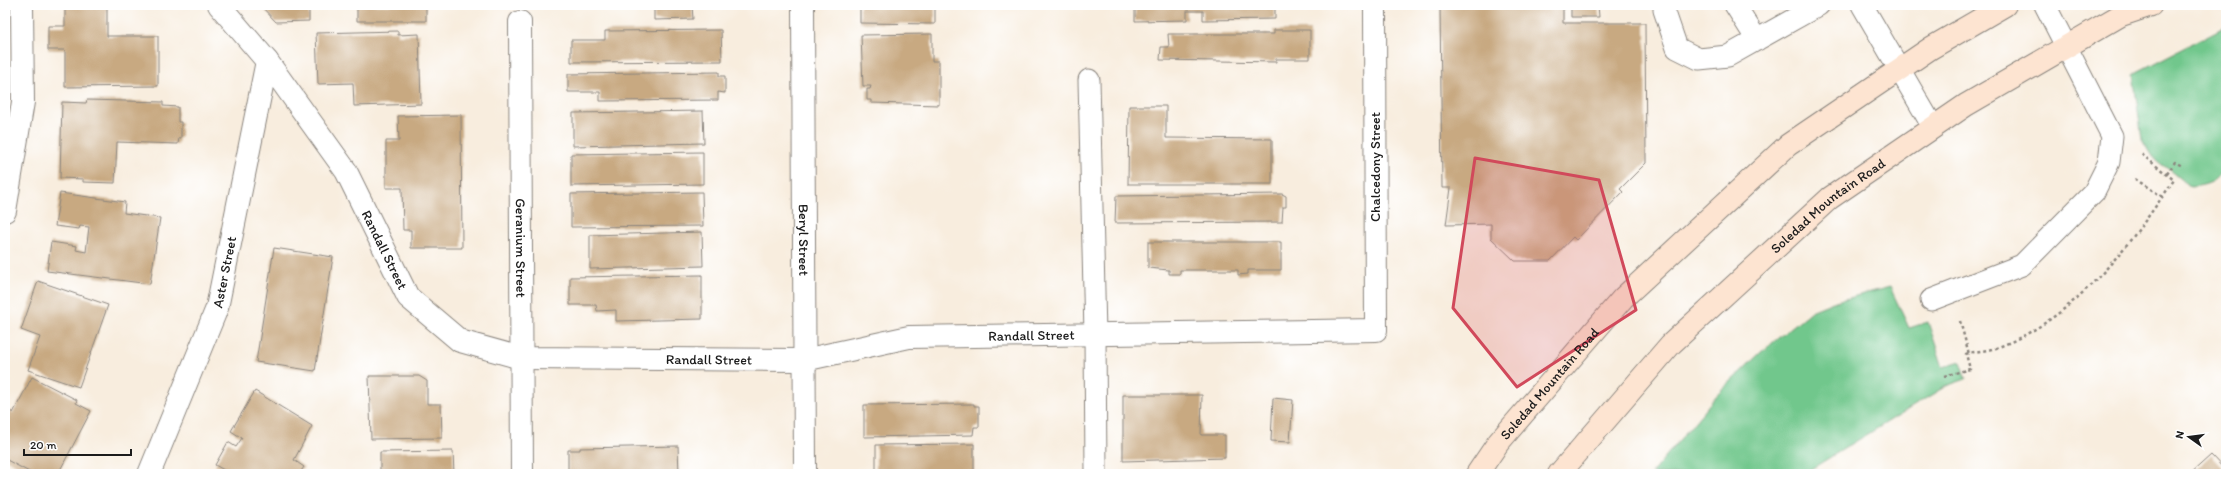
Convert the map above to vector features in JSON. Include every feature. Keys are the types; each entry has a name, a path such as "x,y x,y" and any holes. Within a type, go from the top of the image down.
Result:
{"main road":[{"name":"Soledad Mountain Road","path":"1477,474 1498,442 1623,298 1788,145 1931,48 2004,5"},
{"name":"Soledad Mountain Road","path":"1559,474 1671,344 1830,198 1966,105 2121,15 2151,5"}],"street":[{"path":"5,211 23,102 22,5"},
{"name":"Randall Street","path":"219,5 267,61 346,171 408,297 460,341 521,358 804,360 909,337 1376,330"},
{"name":"Beryl Street","path":"802,5 805,474"},
{"name":"Chalcedony Street","path":"1375,5 1376,330"},
{"name":"Geranium Street","path":"520,22 522,474"},
{"name":"Aster Street","path":"149,474 217,308 267,61"}],"lane":[{"path":"1665,5 1664,10 1677,48 1699,59 1728,56 1819,5"},
{"path":"1735,5 1757,40"},
{"path":"1862,5 1933,127"},
{"path":"1931,300 2022,265 2094,192 2109,162 2112,136 2045,5"},
{"path":"1089,80 1095,334 1096,474"}],"path":[{"path":"2167,174 2175,162 2182,166"}],"highlighted area":[{"path":"1475,158 1599,180 1636,310 1517,387 1453,308"}],"green space":[{"path":"2226,26 2226,161 2221,173 2214,181 2203,185 2190,187 2151,155 2142,140 2133,74"},
{"path":"1890,287 1909,328 1928,322 1943,367 1960,362 1966,379 1946,386 1803,474 1651,474 1717,395 1760,353 1811,311 1833,302"}],"building":[{"path":"65,5 107,5 107,36 158,36 158,86 65,87 65,50 48,50 48,26 65,26"},
{"path":"260,5 309,5 309,21 276,22"},
{"path":"357,5 426,5 426,21 357,21"},
{"path":"654,5 692,5 693,19 654,20"},
{"path":"860,5 935,5 935,24 860,23"},
{"path":"1135,5 1275,5 1275,19 1203,20 1203,11 1187,11 1187,20 1135,21"},
{"path":"1440,5 1563,5 1563,23 1645,23 1646,163 1620,189 1623,192 1576,240 1573,237 1550,261 1515,261 1491,238 1491,224 1446,225 1451,188 1442,188"},
{"path":"1571,5 1598,5 1599,17 1571,17"},
{"path":"721,30 722,61 571,62 571,40 605,40 605,31"},
{"path":"1274,30 1310,30 1310,59 1276,59 1276,62 1160,60 1161,47 1169,47 1168,34 1274,34"},
{"path":"398,31 398,35 419,34 421,104 354,106 353,83 318,84 316,33"},
{"path":"932,34 932,61 939,61 939,105 871,103 871,100 867,100 867,89 870,89 871,86 863,86 861,35"},
{"path":"719,72 719,76 725,76 725,93 718,92 718,100 600,101 600,92 568,92 568,74"},
{"path":"87,100 163,102 163,106 178,107 178,122 181,122 181,138 179,138 178,144 117,142 115,183 83,182 83,179 60,178 62,102 86,103"},
{"path":"1129,106 1166,106 1166,138 1272,139 1272,184 1128,184"},
{"path":"703,111 704,143 573,146 573,113"},
{"path":"461,115 462,248 411,248 411,230 403,230 402,188 386,188 386,141 399,141 398,116"},
{"path":"703,152 703,184 571,186 571,154"},
{"path":"702,192 703,226 571,227 571,194"},
{"path":"60,193 125,202 124,213 160,218 150,284 47,271 51,242 77,246 76,250 86,252 89,227 80,226 79,229 55,226"},
{"path":"1282,194 1286,196 1286,207 1283,207 1282,222 1115,223 1116,196"},
{"path":"702,232 703,266 590,269 590,235"},
{"path":"1148,242 1281,242 1281,270 1248,270 1248,274 1238,275 1238,270 1180,270 1180,274 1169,274 1169,270 1148,268"},
{"path":"274,248 333,257 315,371 256,362"},
{"path":"702,275 702,319 616,321 616,310 597,311 596,305 570,305 570,277"},
{"path":"38,281 108,305 79,387 28,370 40,337 21,330"},
{"path":"369,376 419,376 427,381 427,404 441,404 442,438 371,439"},
{"path":"32,377 77,400 76,403 91,411 58,474 33,474 5,459 5,408 13,413"},
{"path":"255,391 312,426 294,460 304,467 299,474 231,474 215,465 228,442 236,447 242,438 231,431"},
{"path":"1123,395 1202,395 1201,435 1225,435 1225,458 1123,461"},
{"path":"1273,398 1293,400 1290,442 1271,441"},
{"path":"974,404 974,406 979,406 979,427 974,427 973,435 864,437 864,405"},
{"path":"974,444 974,474 876,474 876,445"},
{"path":"678,446 679,474 568,474 568,450 580,450 580,448"},
{"path":"453,451 454,474 380,474 380,452"},
{"path":"2211,455 2226,471 2226,474 2190,474"}]}
